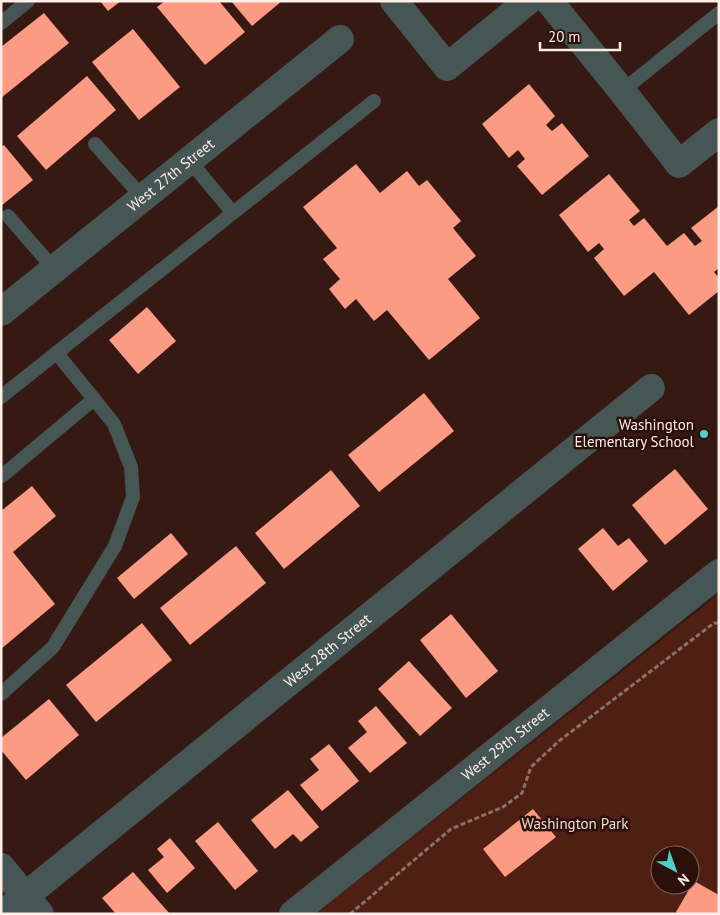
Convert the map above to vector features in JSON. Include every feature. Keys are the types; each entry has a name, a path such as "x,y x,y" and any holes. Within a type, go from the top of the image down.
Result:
{"street":[{"path":"394,1 447,67 528,1"},
{"path":"549,1 679,164 719,132"},
{"name":"West 27th Street","path":"1,312 340,39"},
{"name":"West 28th Street","path":"3,914 32,905 651,388"},
{"name":"West 29th Street","path":"293,914 719,573"},
{"path":"1,867 32,905"}],"lane":[{"path":"1,23 28,1"},
{"path":"622,91 719,13"},
{"path":"1,397 374,101"},
{"path":"96,144 143,198"},
{"path":"189,160 233,213"},
{"path":"8,216 54,269"},
{"path":"1,694 53,647 115,546 132,497 131,466 114,424 59,356 62,349"},
{"path":"2,476 94,399"}],"path":[{"path":"350,914 451,829 503,808 522,793 531,767 559,741 714,623 719,623"}],"green space":[{"name":"Washington Park","path":"719,594 719,914 316,914"}],"building":[{"path":"100,1 121,1 108,11"},
{"path":"165,1 219,1 245,32 205,65 157,7"},
{"path":"231,1 282,1 252,26"},
{"path":"44,13 69,43 1,98 1,47"},
{"path":"133,29 180,87 139,120 92,62"},
{"path":"87,76 116,110 46,170 17,136"},
{"path":"529,84 555,116 546,125 552,131 562,123 589,156 542,195 517,166 525,159 518,150 509,158 482,124"},
{"path":"4,145 33,180 1,206 1,147"},
{"path":"356,164 380,193 407,171 419,186 427,180 461,221 453,228 476,256 448,279 480,318 429,360 387,310 374,321 356,299 345,309 329,289 340,279 323,259 337,248 303,207"},
{"path":"609,174 640,211 629,220 634,226 644,218 667,246 684,233 695,246 702,241 691,228 719,206 719,268 714,272 719,278 719,291 689,315 654,272 624,296 594,258 604,249 599,243 588,252 559,215"},
{"path":"147,307 176,341 138,374 109,340"},
{"path":"424,393 454,431 379,492 348,455"},
{"path":"675,469 708,509 665,545 632,505"},
{"path":"331,470 360,506 284,569 255,533"},
{"path":"32,486 56,516 13,552 55,604 1,649 1,511"},
{"path":"603,528 618,546 629,538 648,561 613,591 578,549"},
{"path":"171,533 188,554 134,599 117,578"},
{"path":"236,546 266,583 190,645 160,608"},
{"path":"451,614 498,671 466,698 420,640"},
{"path":"142,623 172,660 96,722 66,685"},
{"path":"409,661 452,708 420,736 378,689"},
{"path":"49,699 79,735 26,780 1,750 1,738"},
{"path":"376,706 407,743 370,773 348,748 367,732 358,721"},
{"path":"329,744 359,781 322,811 300,785 319,770 310,759"},
{"path":"288,790 319,827 301,842 293,834 275,849 251,820"},
{"path":"533,809 556,837 505,877 483,849"},
{"path":"218,822 258,871 235,890 195,841"},
{"path":"170,838 195,868 167,893 148,870 164,857 157,849"},
{"path":"133,872 170,914 116,914 102,898"},
{"path":"700,884 719,895 719,914 678,914 676,912 686,895 700,895"}],"place":[{"name":"Washington Elementary School","path":"704,434"}]}
